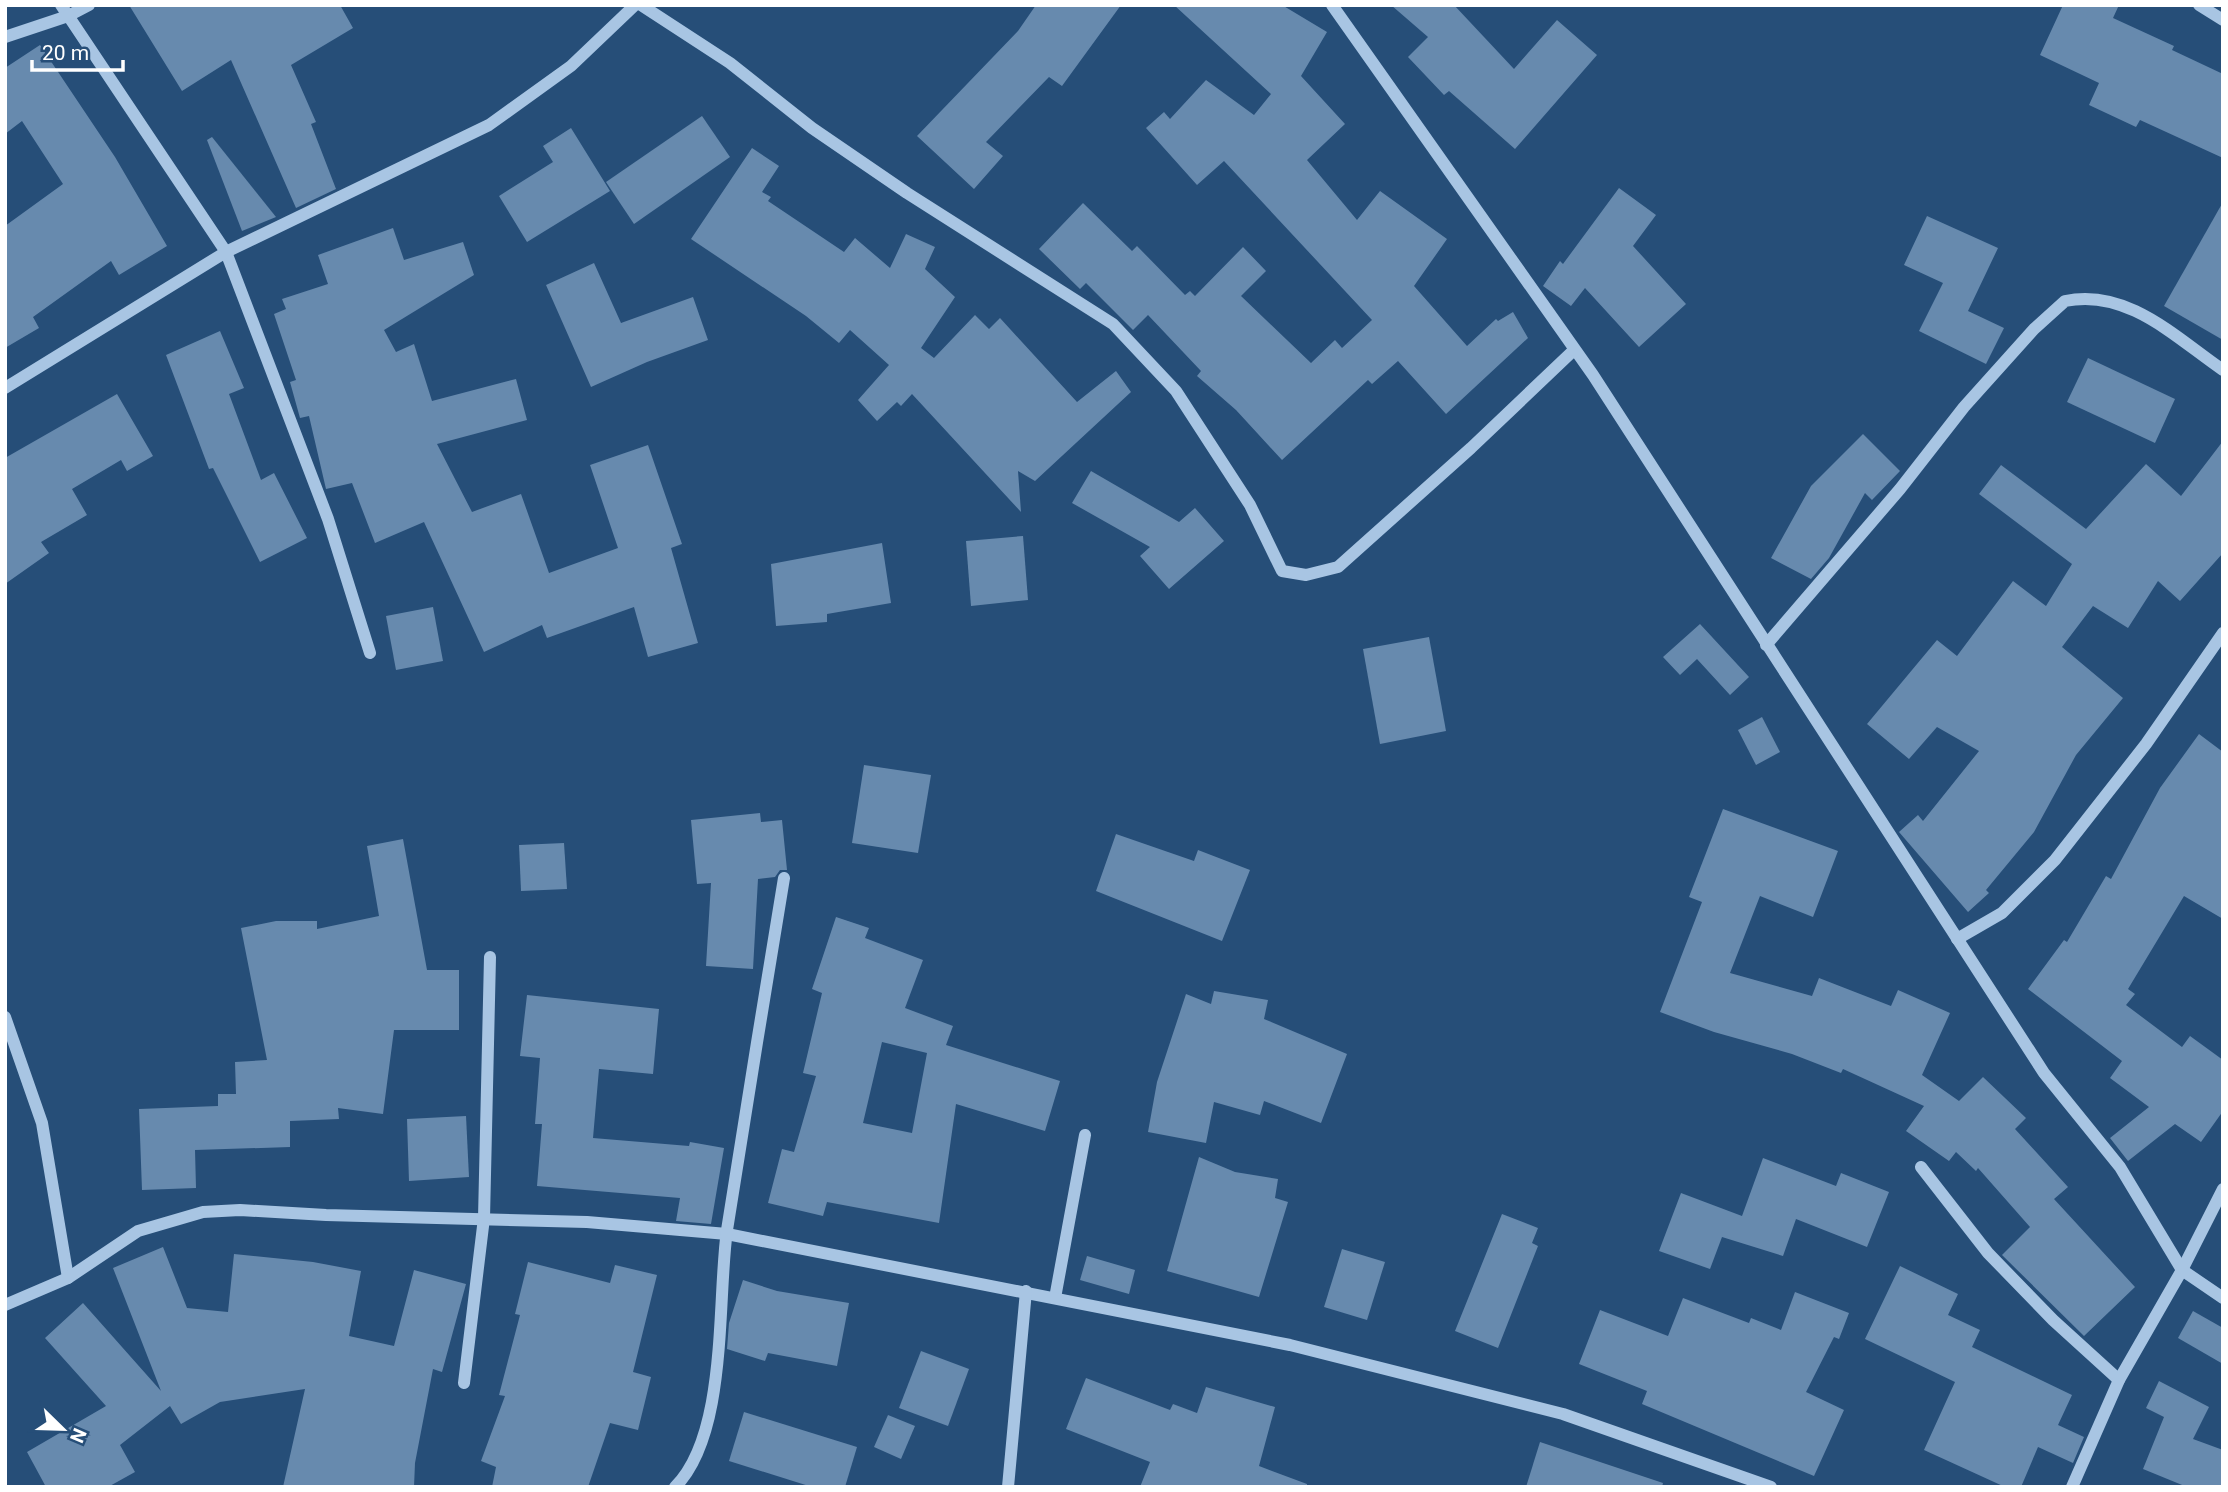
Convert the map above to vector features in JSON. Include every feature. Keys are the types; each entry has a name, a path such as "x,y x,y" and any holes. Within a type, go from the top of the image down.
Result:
{"street":[{"path":"5,37 64,11 89,5"},
{"path":"5,388 226,252 489,125 571,66 635,5"},
{"path":"641,5 730,63 812,128 907,193 1113,324 1176,391 1250,505 1282,571 1306,575 1338,567 1574,350"},
{"path":"1332,5 1593,375 2044,1073 2120,1167 2182,1270 2223,1298"},
{"path":"2199,5 2223,20"},
{"path":"64,11 226,252 328,519 370,653"},
{"path":"1766,645 1900,489 1964,407 2052,310 2065,300 2106,299 2132,307 2223,370"},
{"path":"1957,939 2002,913 2054,859 2146,744 2223,633"},
{"path":"675,1487 701,1443 715,1385 727,1234 784,878"},
{"path":"464,1382 484,1218 490,957"},
{"path":"5,1017 42,1123 68,1278"},
{"path":"1055,1298 1085,1135"},
{"path":"1921,1167 1988,1253 2053,1320 2119,1380"},
{"path":"2072,1487 2119,1380 2182,1270 2223,1189"},
{"path":"5,1305 68,1278 138,1231 203,1212 240,1210 587,1222 727,1234 1290,1345 1563,1414 1771,1487"},
{"path":"1008,1487 1026,1291"}],"building":[{"path":"129,5 340,5 353,28 291,65 316,122 311,124 336,189 296,208 231,60 182,91"},
{"path":"1036,5 1121,5 1062,86 1049,77 986,142 1003,156 974,189 917,136 1018,31"},
{"path":"1174,5 1282,5 1327,32 1301,76 1345,124 1307,160 1357,220 1380,191 1447,239 1414,286 1467,346 1496,319 1498,321 1513,312 1528,338 1446,414 1398,361 1372,384 1368,380 1282,460 1236,410 1197,376 1201,371 1148,315 1133,330 1086,283 1080,289 1039,249 1083,203 1132,251 1137,246 1185,295 1190,291 1195,296 1243,247 1266,271 1241,296 1311,363 1335,340 1342,348 1372,320 1224,161 1197,185 1146,128 1164,112 1170,119 1206,80 1254,115 1271,94"},
{"path":"1391,5 1454,5 1514,69 1557,20 1597,55 1515,149 1449,91 1444,95 1408,57 1428,37"},
{"path":"2063,5 2119,5 2113,18 2174,46 2172,50 2223,74 2223,158 2140,120 2136,127 2089,105 2099,83 2040,55"},
{"path":"40,45 115,157 167,246 119,275 111,261 33,317 39,328 5,348 5,226 63,184 22,121 5,134 5,68"},
{"path":"702,116 730,157 634,224 606,182"},
{"path":"571,128 610,191 527,242 499,196 553,162 543,146"},
{"path":"212,137 276,217 242,231 207,140"},
{"path":"752,148 779,166 762,192 771,197 768,201 844,252 855,238 890,268 906,234 935,247 925,269 955,297 921,348 934,358 975,315 989,329 1000,318 1077,402 1116,371 1131,392 1035,481 1018,471 1021,512 912,394 901,406 897,402 877,421 858,400 889,365 850,330 839,343 806,316 691,239"},
{"path":"1619,188 1656,215 1633,246 1686,304 1639,347 1585,288 1571,306 1543,286 1560,261 1563,264"},
{"path":"2223,202 2223,340 2164,306"},
{"path":"1927,216 1998,248 1968,311 2004,328 1986,364 1919,331 1943,283 1904,265"},
{"path":"393,228 404,260 463,242 474,275 384,330 396,352 414,344 432,401 516,379 527,420 437,444 472,512 521,494 549,573 618,548 590,465 648,445 682,544 671,548 698,643 648,657 634,607 547,638 542,625 484,652 424,522 375,543 352,483 326,489 309,416 300,418 290,382 296,380 274,314 286,309 282,299 328,284 318,255"},
{"path":"594,263 621,323 693,297 708,340 647,362 591,387 546,285"},
{"path":"220,331 244,388 229,394 261,480 274,473 307,538 260,562 213,468 209,469 166,355"},
{"path":"2088,358 2175,399 2155,443 2067,402"},
{"path":"117,394 153,456 127,471 121,460 72,489 87,515 41,542 49,553 5,584 5,458"},
{"path":"1863,434 1900,471 1872,500 1865,493 1829,558 1811,579 1771,558 1811,486"},
{"path":"2223,441 2223,553 2180,601 2158,581 2128,628 2093,606 2062,647 2123,698 2076,755 2034,832 1986,890 1989,893 1968,912 1899,832 1918,815 1923,821 1979,751 1937,727 1909,759 1867,724 1937,640 1957,656 2013,581 2046,606 2072,564 1979,494 2001,465 2086,529 2146,464 2181,496"},
{"path":"1091,471 1179,522 1195,508 1224,541 1169,589 1140,556 1150,547 1072,503"},
{"path":"1023,536 1028,600 971,606 966,541"},
{"path":"882,543 891,603 827,614 827,622 776,626 771,564"},
{"path":"433,607 443,661 396,670 386,616"},
{"path":"1700,624 1749,677 1730,695 1697,659 1680,675 1663,657"},
{"path":"1429,637 1446,731 1380,744 1363,649"},
{"path":"1762,717 1780,752 1756,765 1738,730"},
{"path":"2199,734 2223,752 2223,919 2184,896 2128,989 2135,994 2126,1005 2182,1047 2190,1036 2223,1060 2223,1111 2201,1142 2175,1124 2128,1161 2110,1138 2149,1107 2110,1078 2122,1061 2028,989 2064,940 2067,942 2106,876 2111,879 2160,788"},
{"path":"864,765 931,775 918,853 852,843"},
{"path":"1723,809 1838,851 1813,917 1760,896 1730,973 1812,996 1819,978 1891,1006 1898,990 1950,1013 1922,1075 1959,1101 1983,1077 2026,1118 2015,1129 2068,1187 2054,1199 2135,1287 2084,1336 2002,1255 2030,1227 1978,1168 1976,1171 1956,1152 1949,1161 1906,1131 1924,1106 1843,1069 1841,1073 1792,1054 1714,1032 1660,1012 1702,902 1689,897"},
{"path":"760,813 761,822 782,820 787,870 780,870 775,877 758,879 753,969 706,966 711,883 697,884 691,820"},
{"path":"1116,834 1194,861 1198,850 1250,870 1222,941 1096,891"},
{"path":"403,839 427,970 459,970 459,1030 394,1030 383,1114 338,1108 339,1119 290,1121 290,1147 195,1150 196,1188 142,1190 139,1109 218,1106 218,1094 236,1094 235,1062 267,1060 241,928 276,921 317,921 317,929 379,916 367,846"},
{"path":"564,843 567,889 521,891 519,845"},
{"path":"836,917 869,928 865,938 923,960 905,1008 953,1026 946,1045 1060,1081 1045,1131 956,1104 939,1223 827,1202 823,1216 768,1203 782,1149 794,1152 816,1076 803,1073 822,993 812,989","holes":["882,1042 927,1053 912,1133 863,1123"]},
{"path":"1214,991 1268,1000 1264,1019 1347,1054 1321,1123 1264,1101 1260,1115 1214,1102 1206,1143 1148,1132 1157,1082 1186,994 1211,1004"},
{"path":"527,995 659,1009 653,1074 599,1069 593,1138 689,1146 690,1142 724,1148 711,1224 676,1221 680,1198 537,1186 542,1124 535,1124 540,1058 520,1056"},
{"path":"466,1116 469,1177 409,1181 407,1119"},
{"path":"1199,1157 1235,1172 1278,1179 1275,1198 1288,1202 1259,1297 1167,1271"},
{"path":"1763,1158 1836,1186 1841,1173 1889,1192 1867,1247 1796,1219 1783,1256 1722,1237 1710,1269 1659,1251 1681,1193 1742,1216"},
{"path":"1502,1214 1538,1228 1532,1243 1538,1246 1498,1348 1455,1331"},
{"path":"163,1247 187,1308 228,1312 234,1254 313,1262 361,1271 349,1336 394,1346 414,1270 466,1284 442,1372 433,1369 415,1463 414,1487 283,1487 305,1389 220,1402 181,1424 170,1406 120,1445 135,1472 108,1487 46,1487 27,1452 106,1406 45,1338 83,1303 161,1391 113,1268"},
{"path":"1342,1249 1385,1262 1367,1320 1324,1307"},
{"path":"1087,1256 1135,1270 1129,1294 1080,1280"},
{"path":"528,1262 610,1283 615,1265 657,1275 633,1372 651,1377 638,1430 610,1423 588,1487 492,1487 496,1467 481,1461 505,1396 499,1395 520,1315 515,1314"},
{"path":"1900,1266 1958,1294 1948,1315 1980,1330 1972,1347 2072,1395 2058,1425 2084,1437 2073,1463 2038,1447 2021,1487 2005,1487 1924,1450 1955,1382 1865,1339"},
{"path":"743,1280 777,1291 849,1303 837,1366 768,1353 765,1361 727,1349 729,1323"},
{"path":"1795,1292 1849,1313 1839,1339 1834,1337 1806,1392 1844,1410 1814,1476 1642,1404 1647,1391 1579,1364 1600,1310 1668,1336 1683,1298 1749,1323 1751,1318 1781,1330"},
{"path":"2193,1311 2223,1328 2223,1364 2178,1338"},
{"path":"921,1351 969,1369 948,1426 899,1408"},
{"path":"1086,1378 1170,1410 1173,1404 1197,1413 1206,1387 1275,1407 1259,1466 1307,1484 1307,1487 1140,1487 1150,1462 1066,1429"},
{"path":"2159,1381 2209,1407 2193,1439 2223,1450 2223,1487 2187,1487 2143,1469 2164,1417 2146,1408"},
{"path":"744,1412 857,1447 845,1487 812,1487 729,1461"},
{"path":"888,1415 915,1426 901,1459 874,1447"},
{"path":"1540,1442 1663,1483 1662,1487 1526,1487"}]}
